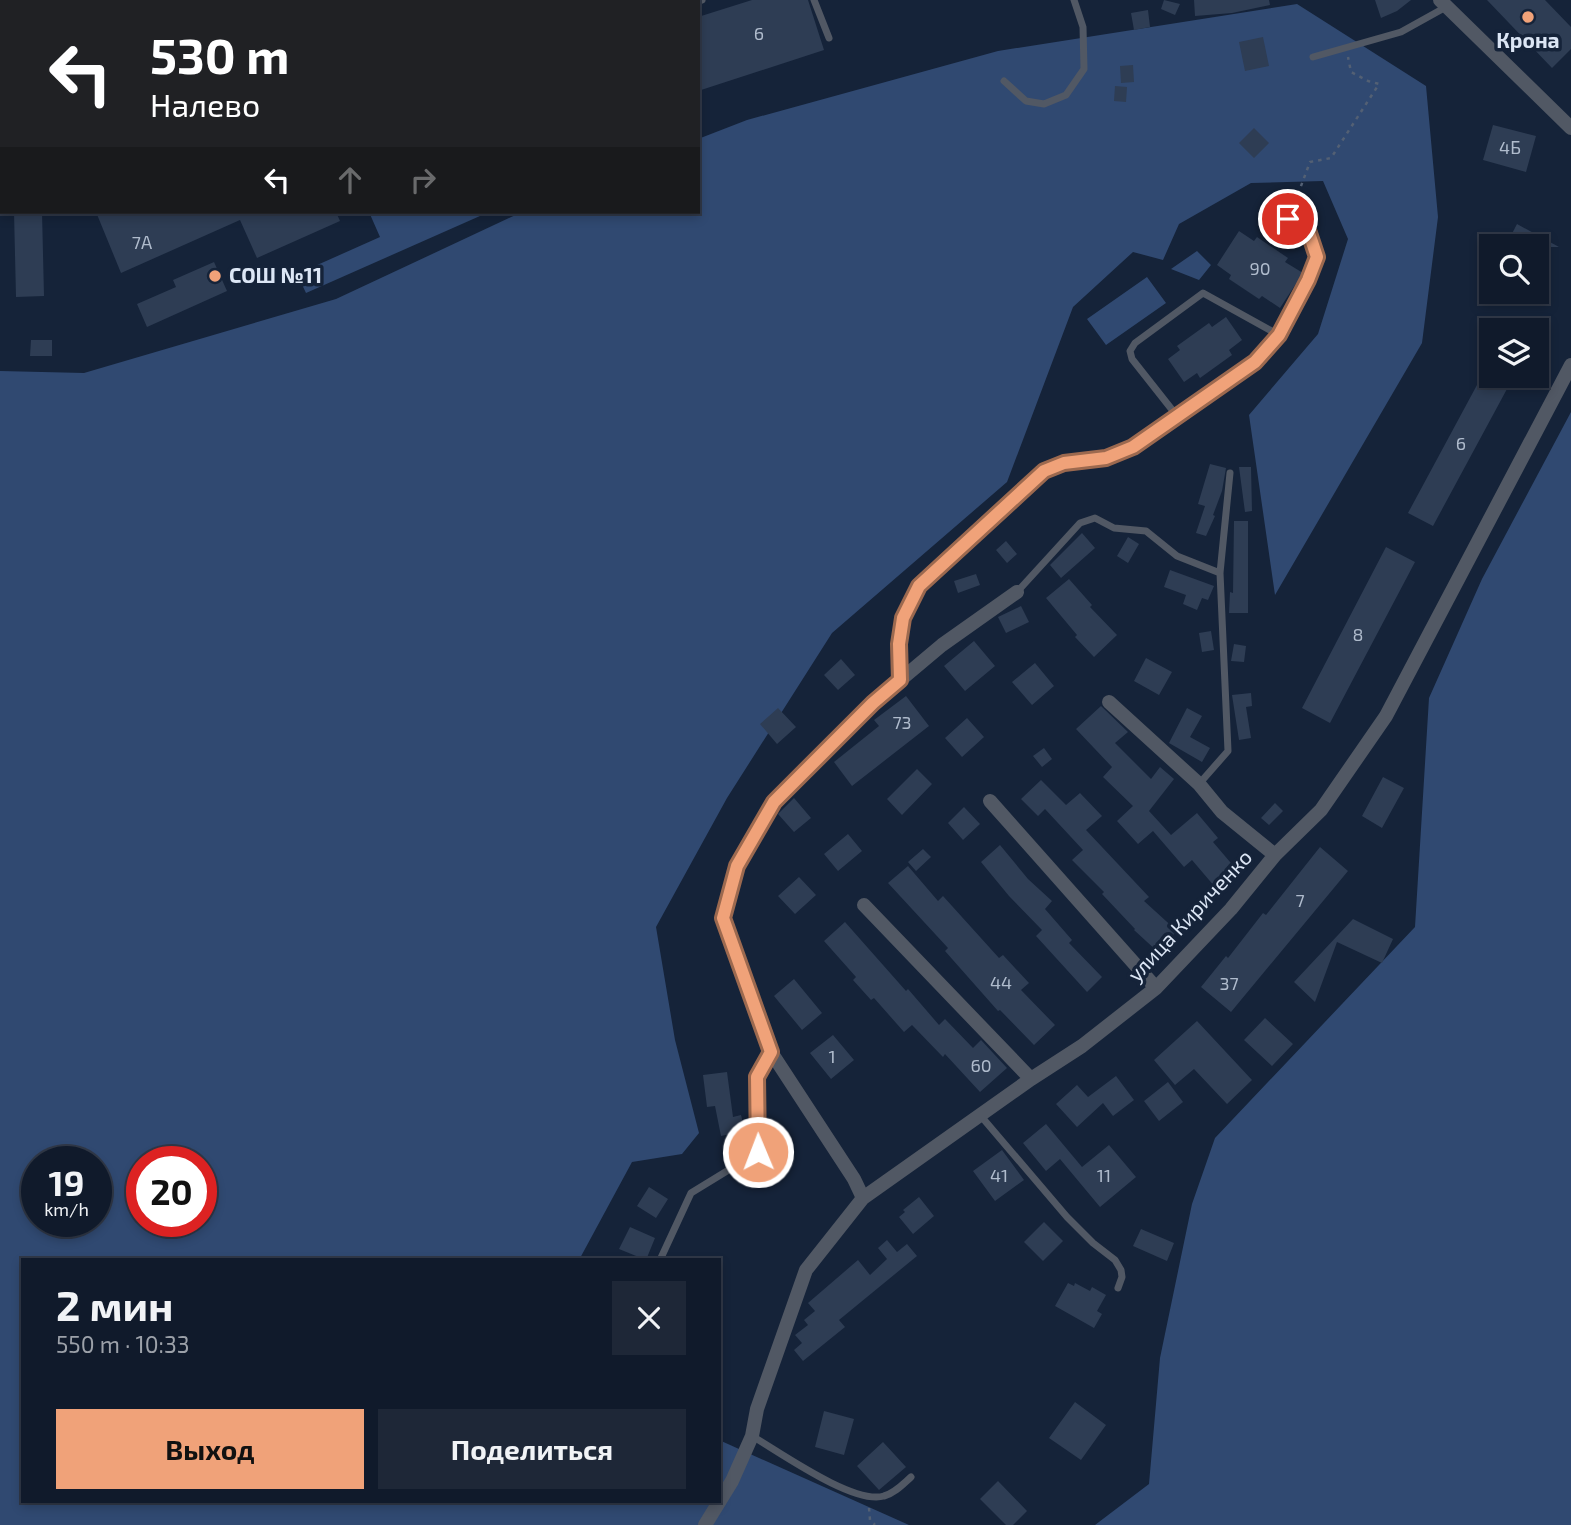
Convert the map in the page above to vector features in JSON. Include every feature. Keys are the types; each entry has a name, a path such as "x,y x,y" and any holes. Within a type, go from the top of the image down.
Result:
{"street":[{"path":"1443,3 1571,128"},
{"name":"улица Кириченко","path":"721,1499 752,1436 757,1409 806,1270 863,1198 1082,1046 1156,988 1231,909 1275,855 1321,810 1386,716 1571,365"},
{"path":"863,1198 854,1179 771,1052 723,918 737,866 774,802 873,703 942,645 1017,592"},
{"path":"1109,702 1199,784 1222,812 1275,855"},
{"path":"990,801 1156,988"},
{"path":"864,905 1031,1079"},
{"name":"улица Кириченко","path":"705,1525 718,1503"}],"lane":[{"path":"814,0 829,38"},
{"path":"1004,81 1026,101 1044,104 1066,94 1084,69 1083,27 1074,0"},
{"path":"1313,57 1401,32 1443,3"},
{"path":"900,680 899,644 903,618 919,586 1044,471 1064,463 1106,458 1133,447 1255,362 1279,335 1317,257 1309,233 1288,219"},
{"path":"1177,416 1132,359 1130,351 1135,343 1203,293 1279,335"},
{"path":"1199,784 1228,751 1220,573 1230,473"},
{"path":"1017,592 1080,523 1095,518 1114,528 1146,531 1177,556 1220,573"},
{"path":"661,1258 691,1193 758,1152 757,1077 771,1052"},
{"path":"980,1115 1067,1217 1115,1261 1122,1277 1118,1288"},
{"path":"752,1436 847,1491 868,1498 886,1496 911,1477"}],"path":[{"path":"1288,219 1310,162 1331,158 1379,85 1350,72 1346,47"},
{"path":"868,1498 870,1520 875,1525"}],"shaded area":[{"path":"1297,4 1426,86 1438,217 1422,343 1275,595 1249,415 1318,334 1348,239 1323,181 1251,183 1179,224 1163,260 1133,252 1073,307 1007,482 832,633 727,798 656,927 675,1040 699,1133 682,1154 632,1162 580,1258 21,1258 21,1503 721,1503 721,1441 909,1525 0,1525 0,371 84,373 336,299 518,214 700,214 700,138 747,120 998,51"},
{"path":"370,214 484,214 306,293 297,274 380,237"},
{"path":"1197,251 1211,265 1199,280 1171,269"},
{"path":"1147,277 1166,303 1106,345 1087,319"},
{"path":"1571,412 1571,1525 1095,1525 1149,1484 1160,1358 1192,1204 1215,1138 1415,927 1429,698 1482,579"}],"building":[{"path":"752,0 808,0 824,50 700,90 700,16"},
{"path":"1164,0 1180,4 1175,15 1161,9"},
{"path":"1194,0 1269,0 1270,5 1232,13 1195,16"},
{"path":"1375,0 1411,0 1397,11 1381,18"},
{"path":"1487,0 1545,0 1571,27 1571,49 1552,68"},
{"path":"1148,10 1150,27 1134,30 1131,13"},
{"path":"1263,37 1269,66 1245,71 1239,42"},
{"path":"1133,65 1134,82 1121,83 1120,66"},
{"path":"1115,86 1127,87 1126,102 1114,101"},
{"path":"1493,125 1536,136 1526,172 1483,160"},
{"path":"1254,128 1269,143 1254,158 1239,143"},
{"path":"14,214 42,214 44,296 16,297"},
{"path":"97,214 337,214 340,221 257,258 240,220 121,273"},
{"path":"1517,224 1535,234 1512,234"},
{"path":"1239,231 1254,241 1257,237 1288,258 1285,262 1303,273 1280,308 1262,296 1259,299 1229,279 1231,275 1217,265"},
{"path":"1549,242 1559,247 1551,247 1549,251"},
{"path":"214,262 227,291 147,327 137,304 176,287 173,280"},
{"path":"1226,317 1242,340 1229,350 1232,355 1200,378 1197,373 1184,382 1168,359 1180,350 1177,346 1209,323 1212,327"},
{"path":"31,340 52,340 52,356 30,356"},
{"path":"1479,381 1479,388 1508,388 1433,526 1408,513"},
{"path":"1210,464 1226,468 1222,491 1213,515 1215,516 1206,536 1196,533 1205,506 1198,504"},
{"path":"1239,467 1251,467 1252,511 1245,512"},
{"path":"1234,521 1248,521 1248,613 1229,613 1230,592 1233,593"},
{"path":"1082,533 1095,548 1061,578 1050,565"},
{"path":"1128,537 1139,544 1128,563 1117,556"},
{"path":"1006,541 1017,554 1007,563 996,550"},
{"path":"1386,547 1415,562 1330,723 1302,708"},
{"path":"1170,570 1214,586 1208,600 1202,598 1197,610 1183,604 1186,595 1164,587"},
{"path":"976,574 980,585 958,593 954,581"},
{"path":"1069,579 1092,605 1090,607 1117,635 1094,657 1075,637 1077,635 1046,598"},
{"path":"1021,606 1029,622 1006,633 998,617"},
{"path":"1211,631 1214,650 1202,652 1199,633"},
{"path":"974,641 995,666 965,691 944,666"},
{"path":"1234,644 1246,646 1244,662 1231,661"},
{"path":"1146,658 1172,672 1159,695 1134,681"},
{"path":"841,659 855,675 838,690 824,675"},
{"path":"1035,663 1054,686 1032,705 1012,682"},
{"path":"1251,693 1252,706 1246,707 1251,738 1239,740 1232,695"},
{"path":"906,696 929,726 852,786 834,762 879,726 874,720"},
{"path":"1101,706 1128,732 1115,743 1151,779 1160,767 1174,779 1149,811 1171,835 1197,813 1218,838 1213,842 1236,869 1215,887 1192,860 1184,867 1153,831 1138,844 1117,821 1133,806 1103,777 1112,767 1076,729"},
{"path":"778,708 796,727 777,744 760,724"},
{"path":"1187,708 1202,716 1190,737 1210,748 1202,762 1169,743"},
{"path":"967,718 984,737 962,757 945,738"},
{"path":"1044,748 1052,759 1042,767 1033,756"},
{"path":"917,769 932,784 902,815 887,799"},
{"path":"1383,777 1404,788 1382,828 1362,816"},
{"path":"1041,780 1066,805 1080,793 1102,816 1086,830 1149,897 1144,901 1177,931 1158,952 1134,930 1102,894 1104,892 1072,860 1083,850 1045,809 1038,816 1021,799"},
{"path":"794,798 811,818 794,832 778,814"},
{"path":"1275,803 1283,811 1269,825 1261,818"},
{"path":"964,807 980,824 963,840 948,823"},
{"path":"848,834 862,851 838,871 824,854"},
{"path":"1000,845 1028,879 1052,901 1045,909 1072,940 1069,943 1102,977 1087,992 1036,936 1042,930 981,862"},
{"path":"1320,847 1348,871 1231,1012 1201,987 1263,913 1266,915"},
{"path":"923,849 931,857 916,871 908,862"},
{"path":"908,866 938,901 943,896 999,958 1003,955 1029,983 1021,990 1055,1025 1034,1045 1000,1010 998,1011 945,951 948,948 888,883"},
{"path":"799,877 816,895 795,914 778,896"},
{"path":"1353,919 1393,939 1382,963 1337,942 1315,1002 1294,982"},
{"path":"845,922 939,1025 945,1019 973,1048 981,1040 1007,1068 980,1092 945,1054 943,1057 912,1025 904,1032 874,998 871,1000 853,980 856,977 824,941"},
{"path":"794,979 822,1013 802,1030 774,996"},
{"path":"1265,1018 1293,1044 1272,1066 1244,1040"},
{"path":"1197,1021 1252,1080 1227,1104 1194,1069 1175,1085 1154,1060"},
{"path":"833,1035 854,1060 831,1079 810,1053"},
{"path":"727,1072 733,1117 741,1115 745,1131 721,1136 715,1106 707,1107 703,1075"},
{"path":"1116,1076 1134,1100 1113,1116 1103,1103 1077,1127 1056,1104 1077,1085 1088,1097"},
{"path":"1168,1082 1183,1102 1159,1121 1144,1101"},
{"path":"1046,1124 1082,1167 1109,1145 1136,1177 1100,1207 1060,1159 1046,1171 1023,1143"},
{"path":"1002,1150 1024,1180 995,1201 973,1171"},
{"path":"649,1187 668,1199 656,1218 637,1206"},
{"path":"919,1197 934,1216 913,1234 899,1217 905,1212 903,1210"},
{"path":"1044,1222 1063,1241 1043,1261 1024,1242"},
{"path":"630,1227 655,1238 647,1258 619,1249"},
{"path":"1141,1229 1174,1243 1167,1261 1133,1246"},
{"path":"887,1240 897,1252 907,1244 917,1256 839,1320 845,1327 803,1361 794,1350 802,1343 795,1335 808,1325 804,1320 815,1311 808,1303 858,1260 870,1275 887,1259 878,1248"},
{"path":"1068,1283 1074,1286 1075,1283 1090,1291 1092,1287 1106,1295 1097,1311 1102,1314 1094,1328 1055,1306"},
{"path":"1075,1402 1106,1425 1081,1460 1049,1438"},
{"path":"824,1411 854,1419 844,1455 815,1447"},
{"path":"883,1442 906,1467 879,1490 857,1466"},
{"path":"998,1481 1027,1511 1013,1525 1006,1525 980,1499"}],"place":[{"name":"Крона","path":"1528,17"},
{"name":"СОШ №11","path":"215,276"}],"route":[{"path":"758,1152 757,1077 771,1052 723,918 737,866 774,802 873,703 900,680 899,644 903,618 919,586 1044,471 1064,463 1106,458 1133,447 1255,362 1279,335 1317,257 1309,233 1288,219"}]}
